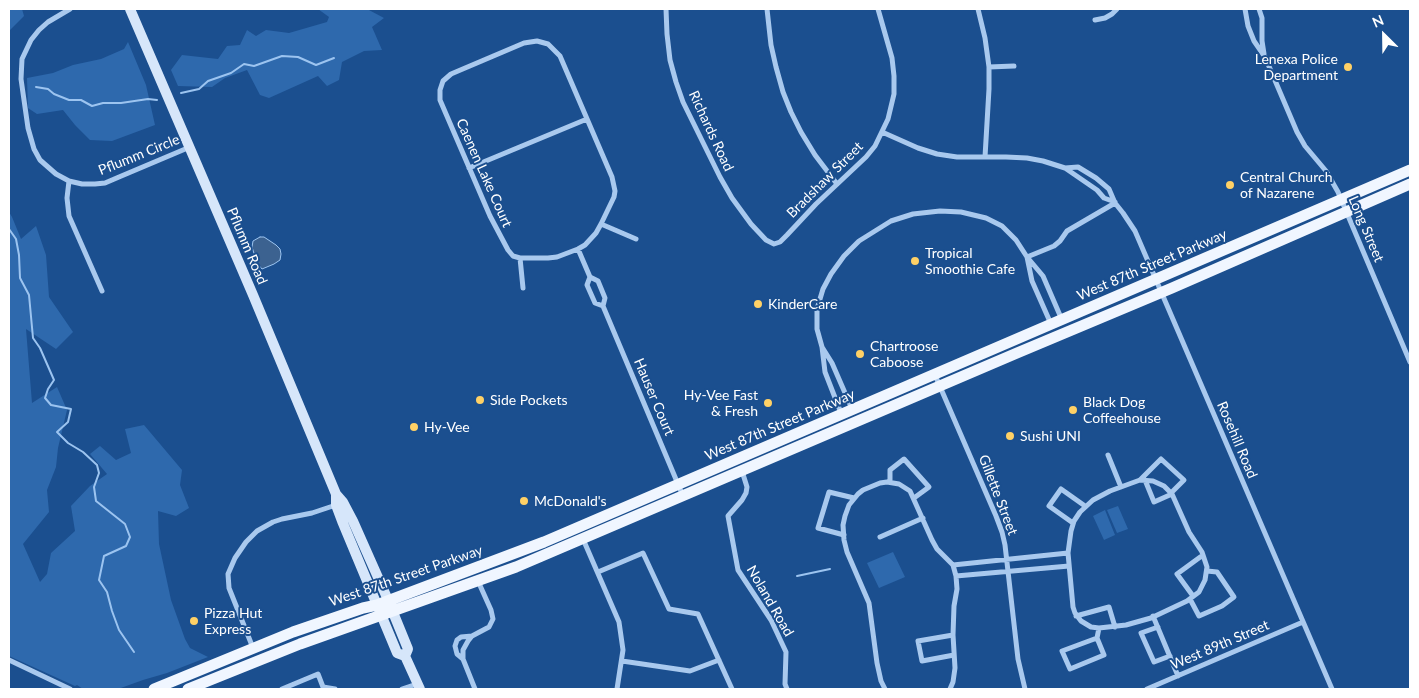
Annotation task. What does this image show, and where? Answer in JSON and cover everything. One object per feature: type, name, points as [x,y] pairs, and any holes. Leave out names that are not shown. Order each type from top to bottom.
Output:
[{"type":"main road","name":"Pflumm Road","points":[[130,9],[190,147],[338,501]]},
{"type":"main road","name":"West 87th Street Parkway","points":[[188,689],[379,610],[516,567],[584,539],[788,451],[938,381],[1051,324],[1410,170]]},
{"type":"main road","name":"West 87th Street Parkway","points":[[391,606],[852,410],[1017,353],[1410,184]]},
{"type":"main road","points":[[1017,353],[1028,343],[1050,333],[1062,320]]},
{"type":"main road","points":[[788,451],[791,444],[842,422],[852,410]]},
{"type":"main road","points":[[338,501],[353,520],[391,606],[408,649],[405,656]]},
{"type":"main road","points":[[338,501],[397,652],[405,656],[419,687]]},
{"type":"main road","name":"West 87th Street Parkway","points":[[154,689],[320,622],[379,610]]},
{"type":"main road","points":[[188,689],[193,682],[246,659],[250,655],[252,648]]},
{"type":"street","name":"Pflumm Circle","points":[[70,9],[48,22],[39,30],[31,40],[22,59],[21,80],[28,128],[34,149],[40,160],[56,174],[69,181],[88,184],[105,183],[190,147]]},
{"type":"street","name":"Richards Road","points":[[666,9],[666,34],[670,60],[683,102],[732,198],[761,235],[774,244]]},
{"type":"street","points":[[767,9],[771,45],[783,92],[801,132],[815,155],[837,184]]},
{"type":"street","name":"Bradshaw Street","points":[[774,244],[780,242],[866,157],[875,146],[882,132],[891,110],[894,94],[894,76],[892,58],[878,9]]},
{"type":"street","points":[[978,9],[989,67],[984,158]]},
{"type":"street","points":[[1096,20],[1105,18],[1117,9]]},
{"type":"street","name":"Long Street","points":[[1245,9],[1248,26],[1254,41],[1265,57],[1297,132],[1305,146],[1326,171],[1341,200],[1410,362]]},
{"type":"street","name":"Long Street","points":[[1259,9],[1262,18],[1262,41],[1265,57]]},
{"type":"street","name":"Caenen Lake Court","points":[[520,258],[514,256],[508,250],[469,168],[440,100],[440,90],[443,81],[450,74],[524,43],[537,41],[548,44],[560,56],[587,119]]},
{"type":"street","points":[[989,67],[1014,66]]},
{"type":"street","points":[[469,168],[587,119],[612,177],[615,191],[614,197],[601,224],[590,239],[578,249],[557,257],[520,258],[523,288]]},
{"type":"street","name":"Rosehill Road","points":[[882,132],[937,154],[957,157],[1027,158],[1043,161],[1065,168],[1104,198],[1115,202]]},
{"type":"street","name":"Rosehill Road","points":[[1065,168],[1078,167],[1109,189],[1115,202],[1135,232],[1332,689]]},
{"type":"street","points":[[69,181],[67,198],[69,216],[102,290]]},
{"type":"street","points":[[1027,257],[1054,246],[1067,231],[1115,202]]},
{"type":"street","points":[[841,415],[825,372],[822,347],[817,329],[817,309],[831,274],[844,256],[859,241],[891,222],[913,214],[940,211],[961,212],[986,218],[1002,226],[1016,240],[1043,276],[1062,320]]},
{"type":"street","points":[[601,224],[636,239]]},
{"type":"street","name":"Hauser Court","points":[[578,249],[590,277],[598,281],[605,298],[603,306],[683,496]]},
{"type":"street","points":[[1027,257],[1032,281],[1051,324]]},
{"type":"street","name":"Hauser Court","points":[[590,277],[587,285],[595,303],[603,306]]},
{"type":"street","points":[[822,347],[832,363],[852,410]]},
{"type":"street","name":"Gillette Street","points":[[938,381],[1004,539],[1018,660],[1025,689]]},
{"type":"street","points":[[1108,456],[1121,487]]},
{"type":"street","points":[[890,482],[890,470],[904,459],[929,487],[914,498]]},
{"type":"street","points":[[1161,459],[1184,480],[1171,494],[1154,502],[1142,480],[1161,459]]},
{"type":"street","name":"Noland Road","points":[[742,471],[747,488],[746,493],[728,516],[738,570],[771,620],[786,652],[785,684],[787,689]]},
{"type":"street","points":[[1142,480],[1153,481],[1159,483],[1171,494],[1189,532],[1203,555],[1207,571],[1199,592],[1191,598],[1153,616],[1126,625],[1098,628],[1085,625],[1076,616],[1072,607],[1068,553],[1069,541],[1074,523],[1085,506],[1100,496],[1121,487],[1142,480]]},
{"type":"street","points":[[885,689],[877,663],[869,603],[847,552],[843,525],[845,516],[854,498],[863,490],[880,483],[890,482],[899,484],[910,491],[937,549],[952,565],[956,576],[957,589],[954,606],[953,635],[954,674],[950,689]]},
{"type":"street","points":[[1074,523],[1049,506],[1061,489],[1085,506]]},
{"type":"street","points":[[844,535],[818,528],[829,492],[854,498]]},
{"type":"street","points":[[252,648],[229,588],[228,574],[235,558],[246,542],[258,531],[273,522],[312,513],[338,501]]},
{"type":"street","points":[[880,537],[923,518]]},
{"type":"street","points":[[584,539],[619,622],[623,650],[617,689]]},
{"type":"street","points":[[598,572],[643,553],[669,610],[698,614],[732,689]]},
{"type":"street","points":[[952,565],[1068,553]]},
{"type":"street","points":[[1203,555],[1177,574],[1199,616],[1222,606],[1234,597],[1217,572],[1207,571]]},
{"type":"street","points":[[956,576],[1069,566]]},
{"type":"street","points":[[463,659],[457,654],[455,646],[457,640],[461,637],[472,636],[489,627],[493,620],[491,610],[478,580]]},
{"type":"street","points":[[1076,616],[1109,607],[1115,627]]},
{"type":"street","points":[[1153,616],[1178,676]]},
{"type":"street","name":"West 89th Street","points":[[1147,689],[1303,622]]},
{"type":"street","points":[[1158,627],[1141,633],[1154,662],[1170,656]]},
{"type":"street","points":[[1097,638],[1062,651],[1070,669],[1104,655],[1097,638],[1098,628]]},
{"type":"street","points":[[953,635],[918,641],[922,661],[954,655]]},
{"type":"street","points":[[472,636],[463,650],[463,659],[475,689]]},
{"type":"street","points":[[9,660],[70,689]]},
{"type":"street","points":[[622,661],[690,671],[719,660]]},
{"type":"street","points":[[282,689],[318,674],[323,687],[335,689]]},
{"type":"street","points":[[402,689],[419,687]]},
{"type":"shaded area","points":[[9,9],[22,9],[24,16],[10,30],[9,39]]},
{"type":"shaded area","points":[[318,9],[367,9],[384,18],[372,27],[382,50],[364,51],[342,62],[339,80],[327,86],[318,76],[269,98],[260,95],[247,70],[225,78],[212,87],[178,86],[171,70],[182,55],[218,59],[227,46],[240,45],[247,30],[256,36],[266,30],[289,33],[327,22],[329,17]]},
{"type":"shaded area","points":[[128,42],[146,85],[155,125],[112,141],[90,140],[63,110],[37,114],[28,108],[27,78],[53,73],[73,65],[101,59],[124,49]]},
{"type":"shaded area","points":[[9,212],[21,239],[36,226],[46,255],[49,297],[73,332],[56,349],[26,329],[32,403],[57,387],[67,410],[58,448],[56,467],[47,490],[49,512],[23,544],[40,582],[47,574],[51,553],[75,531],[71,506],[90,486],[107,474],[90,454],[100,446],[116,460],[131,453],[125,429],[144,425],[182,470],[180,485],[189,508],[176,516],[158,511],[159,544],[171,600],[185,639],[190,648],[208,657],[118,689],[83,689],[9,656]]},
{"type":"shaded area","points":[[264,237],[276,245],[280,249],[281,254],[280,260],[262,269],[257,263],[252,247],[253,241]]},
{"type":"shaded area","points":[[1118,506],[1128,529],[1117,533],[1107,510]]},
{"type":"shaded area","points":[[1105,510],[1115,535],[1104,540],[1093,516]]},
{"type":"shaded area","points":[[893,552],[905,577],[879,588],[867,563]]},
{"type":"waterway","points":[[181,93],[199,89],[208,81],[231,73],[244,64],[254,66],[282,56],[298,57],[316,65],[334,58]]},
{"type":"waterway","points":[[36,87],[48,89],[54,94],[69,100],[81,100],[92,106],[103,103],[157,100]]},
{"type":"waterway","points":[[9,229],[16,239],[20,278],[29,295],[33,338],[40,348],[54,380],[45,398],[51,405],[71,409],[68,422],[57,432],[97,465],[99,473],[94,487],[96,501],[125,524],[130,537],[126,546],[104,556],[99,580],[107,592],[119,630],[134,652]]},
{"type":"waterway","points":[[797,576],[830,569]]},
{"type":"place","name":"Lenexa Police Department","points":[[1348,67]]},
{"type":"place","name":"Central Church of Nazarene","points":[[1230,185]]},
{"type":"place","name":"Tropical Smoothie Cafe","points":[[915,261]]},
{"type":"place","name":"KinderCare","points":[[758,304]]},
{"type":"place","name":"Chartroose Caboose","points":[[860,354]]},
{"type":"place","name":"Side Pockets","points":[[480,400]]},
{"type":"place","name":"Hy-Vee Fast & Fresh","points":[[768,403]]},
{"type":"place","name":"Black Dog Coffeehouse","points":[[1073,410]]},
{"type":"place","name":"Hy-Vee","points":[[414,427]]},
{"type":"place","name":"Sushi UNI","points":[[1010,436]]},
{"type":"place","name":"McDonald's","points":[[524,501]]},
{"type":"place","name":"Pizza Hut Express","points":[[194,621]]}]
